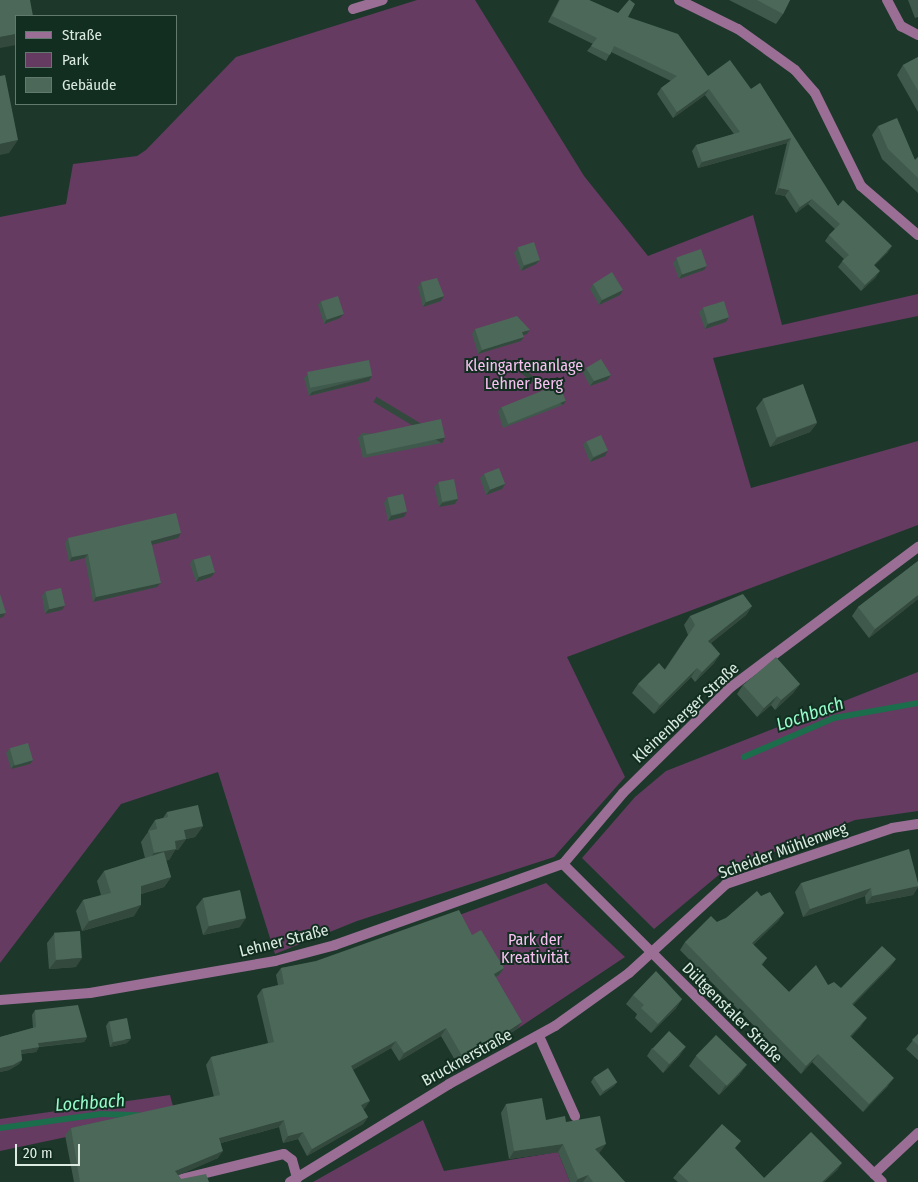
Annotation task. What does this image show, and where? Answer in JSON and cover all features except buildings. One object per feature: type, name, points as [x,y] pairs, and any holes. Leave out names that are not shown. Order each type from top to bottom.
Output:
[{"type":"street","points":[[352,9],[383,0]]},
{"type":"street","points":[[679,0],[738,29],[795,70],[815,93],[861,186],[918,235]]},
{"type":"street","points":[[887,0],[902,26],[918,35]]},
{"type":"street","name":"Kleinenberger Straße","points":[[563,864],[623,793],[731,687],[918,547]]},
{"type":"street","name":"Scheider Mühlenweg","points":[[652,954],[726,884],[892,828],[918,824]]},
{"type":"street","name":"Dültgenstaler Straße","points":[[563,864],[882,1182]]},
{"type":"street","name":"Lehner Straße","points":[[0,1000],[90,993],[275,961],[335,944],[563,864]]},
{"type":"street","name":"Brucknerstraße","points":[[294,1180],[449,1084],[539,1036],[652,954]]},
{"type":"street","points":[[539,1036],[575,1116]]},
{"type":"street","points":[[874,1174],[918,1133]]},
{"type":"street","points":[[178,1180],[284,1154],[292,1160],[294,1180]]},
{"type":"green space","name":"Kleingartenanlage Lehner Berg","points":[[417,0],[475,0],[584,176],[648,256],[753,215],[782,325],[918,294],[918,316],[713,358],[751,488],[918,441],[918,525],[567,657],[625,777],[554,857],[357,921],[275,954],[218,772],[121,804],[0,963],[0,217],[66,204],[73,164],[137,156],[146,150],[236,57]]},
{"type":"green space","points":[[918,672],[918,811],[855,820],[721,873],[654,929],[582,858],[635,797],[666,771]]},
{"type":"green space","name":"Park der Kreativität","points":[[546,883],[625,957],[517,1029],[454,917]]},
{"type":"green space","points":[[170,1095],[175,1114],[0,1151],[0,1119]]},
{"type":"green space","points":[[423,1120],[444,1171],[558,1152],[570,1182],[313,1182]]},
{"type":"waterway","name":"Lochbach","points":[[744,757],[834,718],[918,703]]},
{"type":"waterway","name":"Lochbach","points":[[0,1128],[101,1114],[138,1115]]}]
